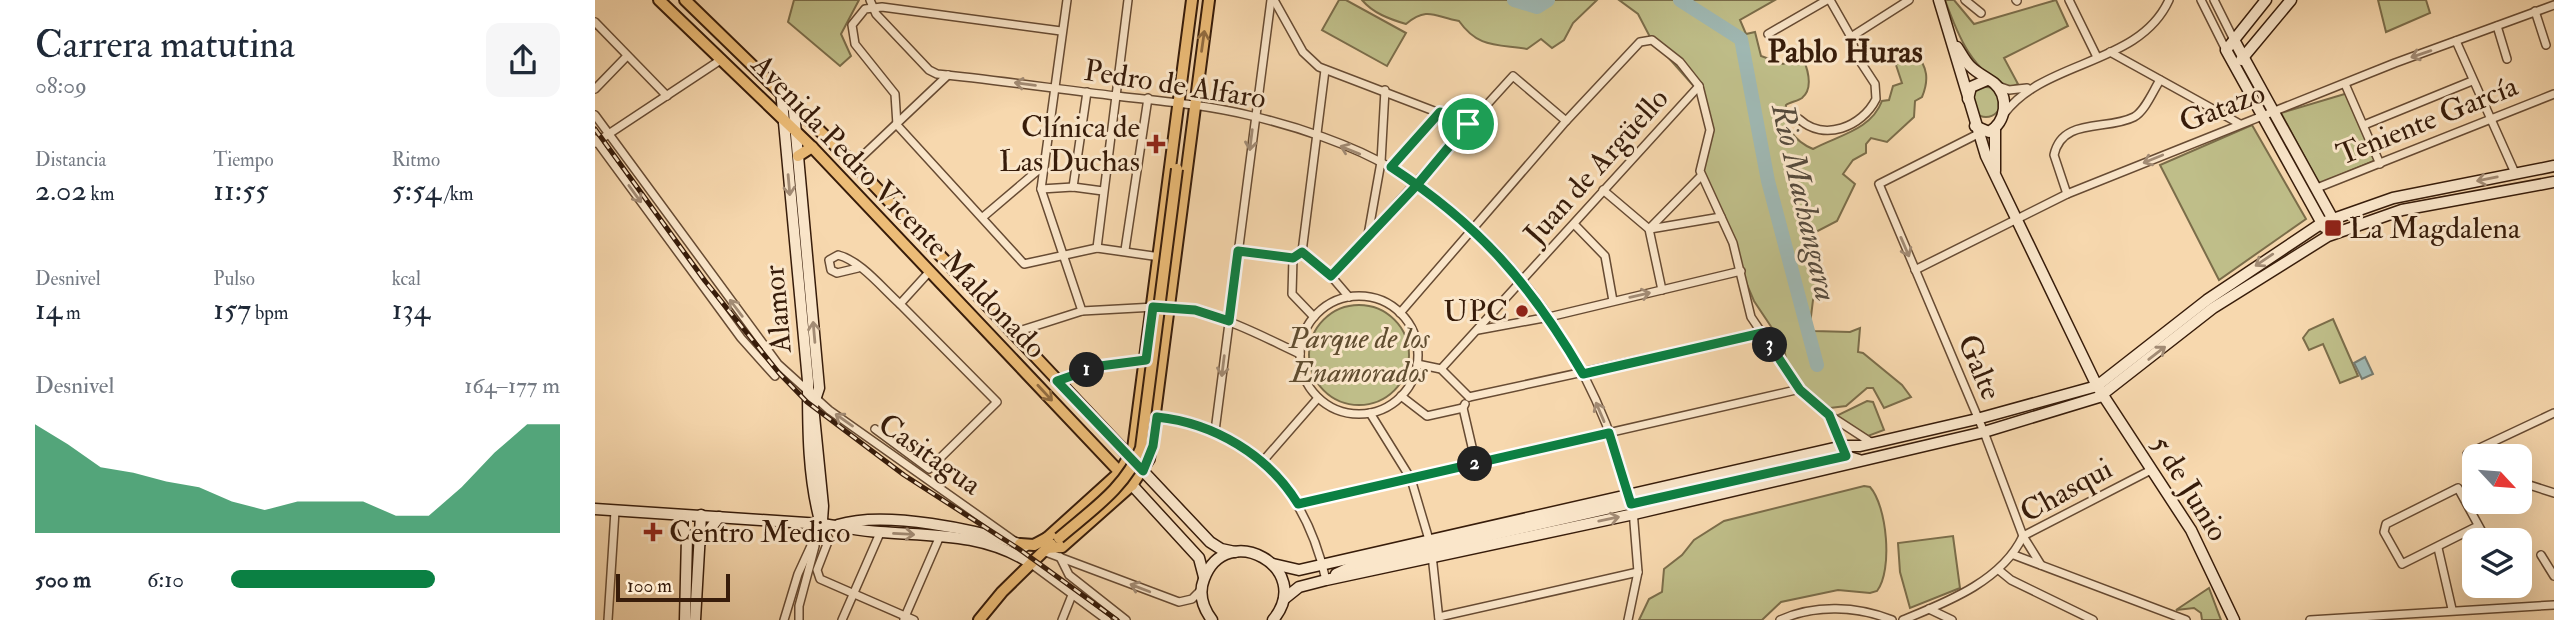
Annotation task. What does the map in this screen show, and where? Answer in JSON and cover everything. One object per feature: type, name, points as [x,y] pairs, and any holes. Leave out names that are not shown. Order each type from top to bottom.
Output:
[{"type":"main road","name":"Avenida Pedro Vicente Maldonado","points":[[659,0],[783,117],[930,271],[1196,555],[1205,577]]},
{"type":"main road","name":"Avenida Pedro Vicente Maldonado","points":[[685,0],[793,101],[1210,542],[1216,547],[1236,552],[1256,553],[1273,564],[1293,570],[1323,564]]},
{"type":"main road","points":[[979,620],[1045,546],[1120,472],[1129,458],[1135,440],[1192,0]]},
{"type":"main road","points":[[837,525],[854,520],[944,526],[976,530],[1020,544],[1062,547],[1132,485],[1143,471],[1153,446],[1191,120],[1209,0]]},
{"type":"main road","points":[[1938,0],[1976,130],[1989,132],[2004,114],[2000,92],[1969,65],[1951,38]]},
{"type":"main road","points":[[2266,0],[2226,50],[2328,236]]},
{"type":"main road","points":[[2236,66],[2291,0]]},
{"type":"main road","points":[[2234,40],[2340,232]]},
{"type":"main road","points":[[1968,99],[1971,87],[1991,82]]},
{"type":"main road","name":"Alamor","points":[[781,90],[823,506],[821,524]]},
{"type":"main road","name":"Alamor","points":[[793,101],[819,388],[812,396]]},
{"type":"main road","points":[[1177,168],[1191,120]]},
{"type":"main road","points":[[1045,546],[1059,538],[1117,488],[1131,471],[1141,448],[1177,168],[1177,121]]},
{"type":"main road","points":[[1995,128],[1995,172]]},
{"type":"main road","name":"5 de Junio","points":[[1976,130],[2100,391],[2191,530],[2234,620]]},
{"type":"main road","points":[[798,156],[812,147]]},
{"type":"main road","points":[[1326,580],[1351,567],[1631,504],[1871,443],[2100,391],[2207,300],[2322,223],[2393,198],[2554,166]]},
{"type":"main road","points":[[1631,504],[1863,461],[1984,432],[2100,391],[2213,308],[2328,236],[2402,210],[2554,182]]},
{"type":"main road","points":[[2366,207],[2373,221]]},
{"type":"main road","points":[[1844,451],[1863,461]]},
{"type":"main road","points":[[595,509],[837,525],[880,533],[940,536],[999,547],[1030,563]]},
{"type":"main road","points":[[678,514],[687,537],[685,620]]},
{"type":"main road","points":[[695,620],[701,516]]},
{"type":"main road","points":[[699,545],[719,517]]},
{"type":"main road","points":[[1323,564],[1431,548]]},
{"type":"main road","points":[[1284,599],[1299,587],[1431,548]]},
{"type":"main road","points":[[1212,620],[1203,605],[1201,590],[1205,577],[1220,558],[1236,552]]},
{"type":"main road","points":[[1273,564],[1283,581],[1284,599],[1277,618]]},
{"type":"main road","points":[[1323,564],[1351,567]]},
{"type":"street","points":[[1067,0],[1041,189],[1082,311]]},
{"type":"street","points":[[1097,248],[1128,0]]},
{"type":"street","points":[[1273,0],[1307,57],[1325,70],[1385,90],[1468,124]]},
{"type":"street","points":[[1215,431],[1254,116],[1273,0]]},
{"type":"street","points":[[1768,34],[1828,0],[1851,37],[1856,55],[1878,90],[1874,103],[1859,117],[1834,131],[1821,132],[1808,127],[1800,119]]},
{"type":"street","points":[[1851,37],[1909,0]]},
{"type":"street","points":[[1965,0],[1981,13]]},
{"type":"street","points":[[2069,0],[2097,58]]},
{"type":"street","points":[[1991,82],[2009,90],[2031,88],[2097,58],[2145,31],[2169,0]]},
{"type":"street","points":[[2201,0],[2226,50]]},
{"type":"street","points":[[2214,0],[2234,40]]},
{"type":"street","points":[[871,3],[1061,31]]},
{"type":"street","points":[[871,3],[929,70],[949,75]]},
{"type":"street","points":[[871,3],[852,24],[852,34],[855,44],[895,94],[897,125],[1024,264],[1097,248],[1160,257]]},
{"type":"street","name":"Gatazo","points":[[1915,270],[2067,194],[2240,124],[2554,5]]},
{"type":"street","points":[[2535,11],[2546,45]]},
{"type":"street","points":[[595,22],[667,96]]},
{"type":"street","points":[[2497,26],[2507,59]]},
{"type":"street","points":[[1400,313],[1566,121],[1640,43],[1649,40],[1680,62],[1699,86],[1710,130],[1701,176],[1649,229]]},
{"type":"street","points":[[2456,41],[2515,173]]},
{"type":"street","points":[[2110,52],[2240,124]]},
{"type":"street","points":[[595,89],[627,56]]},
{"type":"street","points":[[722,59],[596,141],[741,338],[775,376]]},
{"type":"street","points":[[1238,251],[1293,258],[1302,252],[1325,70]]},
{"type":"street","points":[[854,164],[949,75]]},
{"type":"street","name":"Pedro de Alfaro","points":[[949,75],[1194,104],[1254,116],[1315,136],[1391,167],[1473,229],[1522,280],[1549,317],[1583,374],[1609,433],[1631,504],[1638,572],[1628,620]]},
{"type":"street","points":[[1331,276],[1417,185],[1513,76],[1566,121]]},
{"type":"street","points":[[2067,194],[2055,155],[2062,136],[2070,131],[2109,125],[2137,115],[2160,80]]},
{"type":"street","points":[[2364,125],[2472,81]]},
{"type":"street","points":[[2345,84],[2380,164]]},
{"type":"street","name":"Juan de Argüello","points":[[1441,369],[1699,86]]},
{"type":"street","points":[[2004,114],[2031,88]]},
{"type":"street","points":[[1368,236],[1381,162],[1385,90]]},
{"type":"street","points":[[1073,187],[1087,92]]},
{"type":"street","name":"Teniente García","points":[[2317,188],[2554,94]]},
{"type":"street","points":[[1125,250],[1148,98]]},
{"type":"street","points":[[1391,167],[1440,112]]},
{"type":"street","name":"Casitagua","points":[[595,115],[778,364],[812,396],[1020,544]]},
{"type":"street","name":"Galte","points":[[1976,130],[1879,184],[1984,432],[2023,536],[2041,565]]},
{"type":"street","points":[[983,217],[1043,166]]},
{"type":"street","points":[[1701,176],[1721,217],[1741,271],[1751,317],[1800,390],[1829,415],[1871,443]]},
{"type":"street","points":[[1041,189],[1073,187],[1103,191]]},
{"type":"street","points":[[1603,190],[1649,229],[1662,290]]},
{"type":"street","points":[[1649,229],[1721,217]]},
{"type":"street","points":[[1574,224],[1605,256],[1613,301]]},
{"type":"street","points":[[1302,252],[1331,276],[1349,297]]},
{"type":"street","points":[[1293,258],[1293,298],[1314,317]]},
{"type":"street","points":[[858,268],[900,304],[997,402],[929,469],[875,429]]},
{"type":"street","points":[[900,304],[930,271]]},
{"type":"street","points":[[1478,330],[1549,317],[1741,271]]},
{"type":"street","points":[[1349,297],[1377,299],[1400,313],[1411,328],[1417,345],[1417,364],[1411,381],[1401,396],[1387,407],[1370,413],[1351,414],[1333,408],[1318,398],[1305,378],[1300,354],[1304,334],[1314,317],[1330,303],[1349,297]]},
{"type":"street","points":[[1012,333],[1082,311],[1169,307],[1195,310],[1229,321],[1300,354]]},
{"type":"street","points":[[1476,464],[1463,408],[1469,397],[1762,333]]},
{"type":"street","points":[[1057,381],[1100,366],[1146,360]]},
{"type":"street","points":[[1417,364],[1441,369],[1469,397]]},
{"type":"street","points":[[1298,504],[1800,390]]},
{"type":"street","points":[[1401,396],[1427,416],[1463,408]]},
{"type":"street","points":[[1263,461],[1318,398]]},
{"type":"street","points":[[1370,413],[1411,479],[1431,548],[1439,618],[1638,572]]},
{"type":"street","points":[[2488,444],[2554,413]]},
{"type":"street","points":[[1829,415],[1844,451]]},
{"type":"street","points":[[1157,417],[1181,420],[1215,431],[1263,461],[1298,504],[1314,533],[1326,580]]},
{"type":"street","name":"Chasqui","points":[[1903,620],[2000,571],[2014,555],[2023,536],[2151,470]]},
{"type":"street","points":[[2532,486],[2554,493]]},
{"type":"street","points":[[2458,488],[2478,526],[2402,564],[2384,528],[2458,488]]},
{"type":"street","points":[[608,620],[615,511]]},
{"type":"street","points":[[784,620],[798,574],[821,524]]},
{"type":"street","points":[[799,620],[799,606],[821,524]]},
{"type":"street","name":"Alamor","points":[[821,524],[829,539],[817,575],[854,593]]},
{"type":"street","points":[[842,620],[880,533]]},
{"type":"street","points":[[904,618],[940,536]]},
{"type":"street","points":[[1045,546],[1059,557],[1179,603],[1192,599],[1201,590]]},
{"type":"street","points":[[2438,548],[2452,609]]},
{"type":"street","points":[[2014,555],[2186,620]]},
{"type":"street","points":[[2541,555],[2554,576]]},
{"type":"street","points":[[1059,557],[1069,575],[1126,620]]},
{"type":"street","points":[[1030,563],[1107,620]]},
{"type":"street","points":[[2000,571],[2011,580],[2093,620]]},
{"type":"street","points":[[854,593],[904,618],[914,620]]},
{"type":"street","points":[[1062,620],[1072,595]]},
{"type":"street","points":[[2310,620],[2452,609],[2554,605]]},
{"type":"street","points":[[1780,620],[1796,612],[1823,608],[1877,614],[1892,620]]},
{"type":"street","points":[[1929,609],[1952,620]]},
{"type":"green space","points":[[794,0],[859,0],[841,34],[851,56],[840,66],[788,22]]},
{"type":"green space","points":[[1339,0],[1346,0],[1406,33],[1387,66],[1322,30]]},
{"type":"green space","points":[[1362,0],[1597,0],[1573,23],[1564,40],[1552,48],[1541,39],[1527,49],[1489,43],[1473,36],[1459,21],[1432,14],[1420,15],[1406,24],[1371,9]]},
{"type":"green space","points":[[1619,0],[1775,0],[1740,20],[1746,34],[1755,32],[1761,56],[1783,64],[1803,58],[1808,73],[1808,89],[1802,98],[1786,105],[1786,120],[1795,137],[1813,149],[1853,131],[1870,119],[1882,101],[1889,100],[1893,86],[1902,83],[1896,65],[1905,53],[1915,53],[1919,58],[1925,69],[1926,85],[1922,97],[1915,101],[1914,117],[1887,142],[1871,138],[1866,144],[1866,153],[1853,160],[1843,174],[1855,184],[1837,221],[1806,237],[1822,280],[1813,300],[1810,325],[1814,331],[1850,332],[1860,328],[1858,352],[1863,353],[1902,385],[1911,397],[1884,408],[1873,388],[1867,388],[1846,406],[1830,408],[1804,389],[1794,376],[1786,360],[1784,346],[1754,301],[1702,180],[1710,127],[1699,92],[1650,37],[1638,14]]},
{"type":"green space","points":[[1945,0],[1954,0],[1974,24],[2056,0],[2068,26],[2004,58],[2018,84],[2010,88],[1986,73],[1976,63],[1955,27]]},
{"type":"green space","points":[[2378,0],[2426,0],[2430,13],[2386,32]]},
{"type":"green space","points":[[1986,87],[1997,91],[2001,102],[1997,113],[1986,117],[1975,113],[1971,102],[1975,91]]},
{"type":"green space","points":[[2348,93],[2376,160],[2319,184],[2281,113]]},
{"type":"green space","points":[[2252,125],[2306,219],[2219,280],[2160,165]]},
{"type":"green space","name":"Parque de los Enamorados","points":[[1359,305],[1387,313],[1401,327],[1409,355],[1401,383],[1387,397],[1359,405],[1331,397],[1317,383],[1309,355],[1317,327],[1331,313]]},
{"type":"green space","points":[[2333,319],[2358,376],[2340,383],[2323,344],[2309,350],[2303,338],[2309,330]]},
{"type":"green space","points":[[1867,401],[1873,402],[1884,430],[1868,436],[1836,416]]},
{"type":"green space","points":[[1864,486],[1870,487],[1876,496],[1886,538],[1885,569],[1877,591],[1870,593],[1838,590],[1781,602],[1762,620],[1639,620],[1649,599],[1662,592],[1664,569],[1682,555],[1694,540],[1724,521]]},
{"type":"green space","points":[[1953,536],[1960,588],[1910,608],[1900,572],[1898,543]]},
{"type":"green space","points":[[2209,588],[2221,620],[2202,620],[2201,613],[2194,608],[2176,610]]},
{"type":"water","points":[[2365,357],[2373,374],[2362,379],[2354,363]]},
{"type":"waterway","name":"Rio Machangara","points":[[1514,0],[1537,7],[1548,0]]},
{"type":"waterway","name":"Rio Machangara","points":[[1680,0],[1741,39],[1768,181],[1817,365]]},
{"type":"railway","points":[[595,129],[705,281],[779,373],[807,402],[904,475],[1019,549],[1117,620]]},
{"type":"place","name":"Clínica de Las Duchas","points":[[1156,144]]},
{"type":"place","name":"La Magdalena","points":[[2333,228]]},
{"type":"place","name":"UPC","points":[[1522,311]]},
{"type":"place","name":"Centro Medico","points":[[653,532]]},
{"type":"district","name":"Pablo Huras","points":[[1845,51]]},
{"type":"route","points":[[1468,124],[1417,185],[1331,276],[1302,252],[1293,258],[1238,251],[1229,321],[1195,310],[1153,307],[1146,360],[1100,366],[1057,381],[1099,428],[1143,471],[1153,446],[1157,417],[1181,420],[1215,431],[1263,461],[1298,504],[1609,433],[1631,504],[1846,456],[1829,415],[1800,390],[1762,333],[1583,374],[1549,317],[1522,280],[1473,229],[1417,185],[1391,167],[1440,112],[1468,124]]}]
